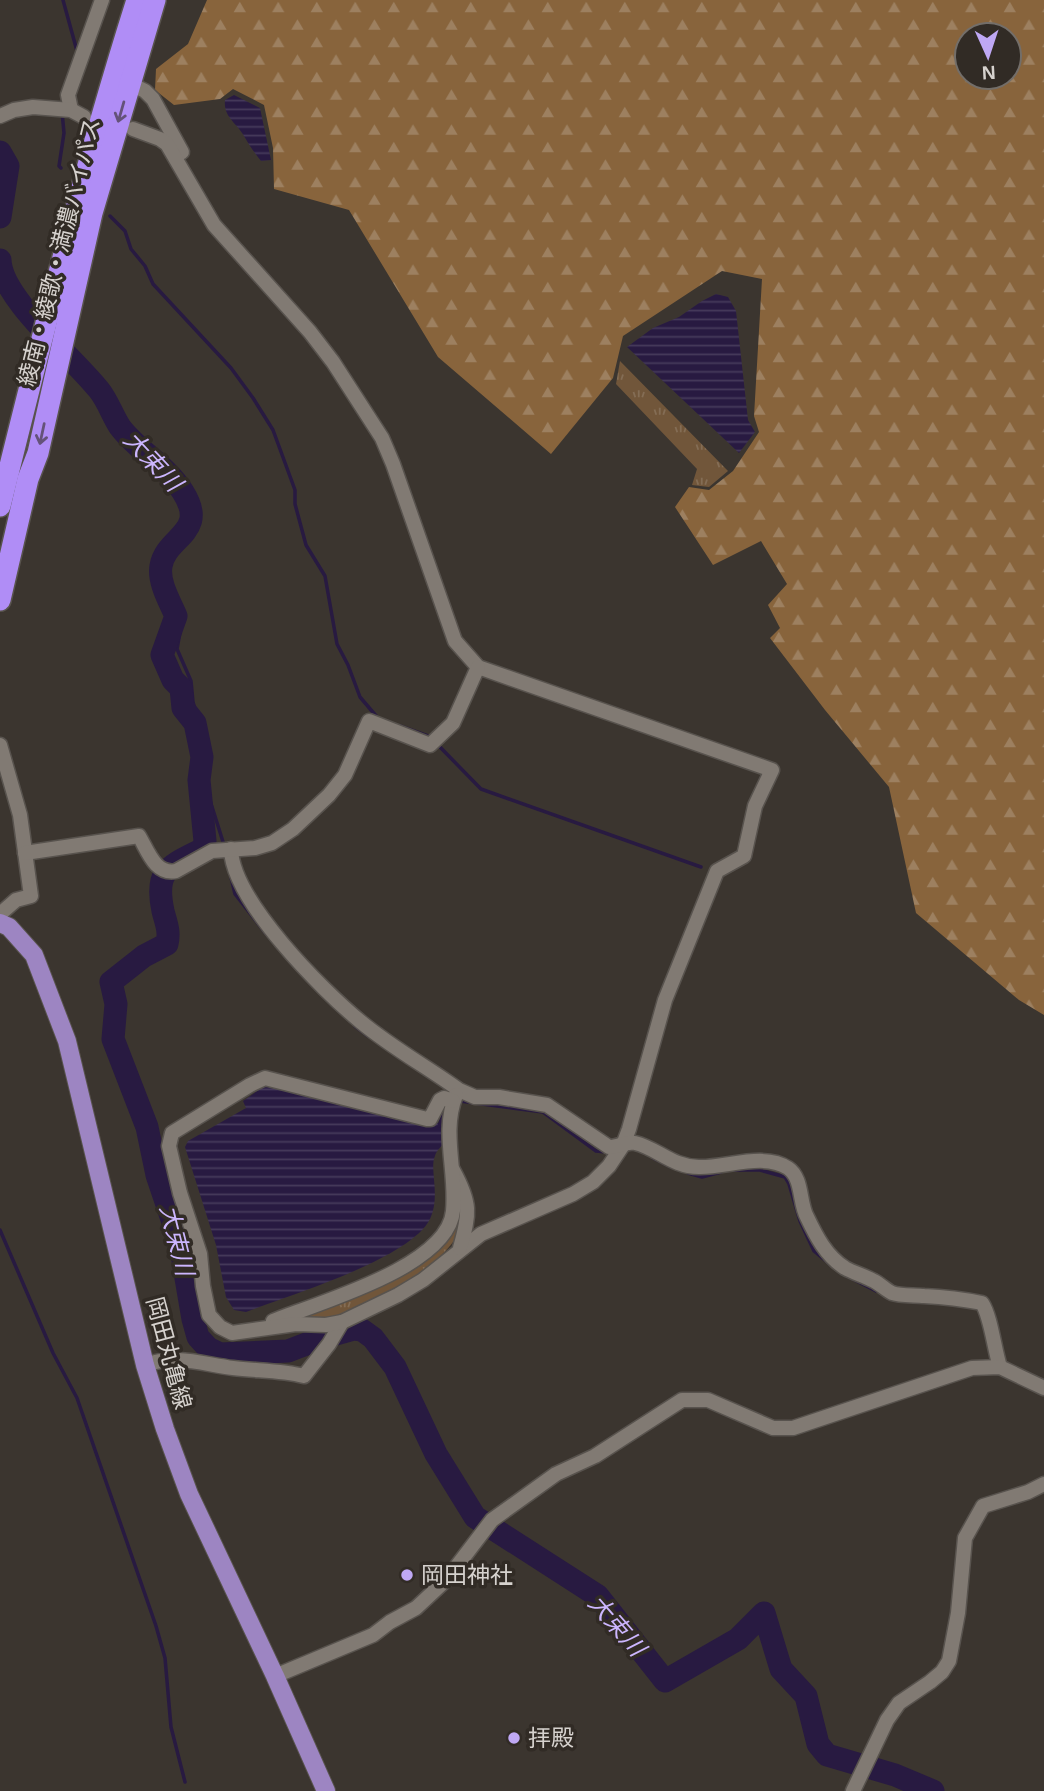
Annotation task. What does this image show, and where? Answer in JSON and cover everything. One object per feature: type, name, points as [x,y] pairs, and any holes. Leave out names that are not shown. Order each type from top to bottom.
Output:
[{"type":"highway","name":"綾南・綾歌・満濃バイパス","points":[[1,592],[28,479],[38,453],[56,367],[58,319],[112,78],[137,0]]},
{"type":"highway","name":"綾南・綾歌・満濃バイパス","points":[[0,506],[38,353],[58,319],[155,0]]},
{"type":"main road","name":"岡田丸亀線","points":[[0,923],[9,927],[34,955],[67,1041],[145,1365],[164,1429],[189,1494],[326,1791]]},
{"type":"street","points":[[0,116],[14,110],[33,107],[70,112],[68,95],[102,0]]},
{"type":"street","points":[[129,83],[145,90],[153,99],[188,164],[183,170]]},
{"type":"street","points":[[133,130],[150,134],[167,144],[214,225],[310,332],[333,362],[382,438],[455,642],[478,667],[772,770],[755,806],[744,856],[717,871],[676,969],[621,1149],[610,1166],[593,1182],[573,1194],[494,1228],[460,1248],[423,1280],[341,1325],[296,1324],[232,1333],[220,1327],[209,1315],[200,1254],[180,1193],[169,1146],[172,1133],[250,1084],[265,1079],[427,1119],[430,1119],[440,1100],[453,1098],[499,1097],[547,1105],[609,1147],[621,1149],[630,1142],[642,1145],[684,1166],[701,1168],[764,1162],[786,1167],[794,1173],[804,1213],[820,1243],[845,1268],[877,1282],[893,1294],[959,1298],[982,1303],[989,1313],[995,1367]]},
{"type":"street","points":[[24,853],[139,836],[165,872],[176,871],[212,851],[255,848],[272,843],[293,829],[329,795],[345,775],[369,721],[430,745],[453,723],[478,667]]},
{"type":"street","points":[[0,745],[20,815],[31,896],[16,900],[0,914]]},
{"type":"street","points":[[227,850],[241,888],[259,915],[294,956],[362,1023],[453,1098]]},
{"type":"street","points":[[267,1327],[269,1323],[397,1271],[429,1249],[440,1237],[453,1213],[449,1119],[453,1098]]},
{"type":"street","points":[[451,1166],[466,1195],[466,1228],[460,1248]]},
{"type":"street","points":[[145,1365],[161,1359],[187,1360],[234,1368],[289,1372],[304,1377],[341,1325]]},
{"type":"street","points":[[275,1676],[373,1635],[416,1608],[447,1579],[489,1524],[556,1474],[595,1456],[682,1400],[708,1400],[773,1428],[793,1428],[972,1368],[995,1367],[1044,1388]]},
{"type":"street","points":[[853,1791],[887,1720],[899,1703],[936,1677],[949,1661],[958,1613],[965,1538],[983,1506],[1044,1484]]},
{"type":"green space","points":[[207,0],[1044,0],[1044,1015],[1019,1000],[916,913],[889,787],[770,638],[780,628],[768,605],[787,584],[761,541],[713,565],[675,507],[689,487],[709,490],[733,471],[759,432],[754,416],[762,279],[722,271],[623,336],[613,378],[551,454],[438,357],[349,210],[274,189],[273,148],[264,105],[233,89],[220,99],[174,105],[155,90],[156,69],[188,44]]},
{"type":"green space","points":[[620,361],[728,471],[709,487],[692,485],[697,469],[616,384]]},
{"type":"green space","points":[[456,1181],[462,1224],[455,1239],[425,1269],[385,1296],[345,1314],[317,1321],[280,1322],[389,1279],[446,1237]]},
{"type":"shaded area","points":[[234,95],[260,108],[271,160],[261,161],[228,115],[225,100]]},
{"type":"shaded area","points":[[716,294],[728,297],[736,311],[748,420],[755,432],[739,453],[627,347],[653,328],[679,317]]},
{"type":"shaded area","points":[[274,1085],[302,1095],[423,1124],[436,1122],[443,1126],[444,1143],[436,1152],[434,1161],[433,1210],[430,1219],[418,1234],[375,1262],[246,1312],[234,1310],[226,1297],[216,1245],[185,1147],[188,1141],[246,1108],[243,1101],[263,1087]]},
{"type":"waterway","points":[[63,0],[77,51]]},
{"type":"waterway","points":[[61,168],[59,166],[64,133],[62,112]]},
{"type":"waterway","name":"大束川","points":[[0,152],[8,166],[0,217]]},
{"type":"waterway","points":[[110,216],[125,231],[131,249],[145,266],[153,284],[231,368],[273,430],[295,490],[295,504],[306,545],[325,576],[337,644],[360,697],[377,717]]},
{"type":"waterway","name":"大束川","points":[[0,260],[12,292],[25,309],[99,390],[120,427],[161,466],[183,492],[190,506],[189,526],[164,556],[161,566],[163,585],[176,616],[162,655],[173,680],[181,688],[183,708],[195,723],[202,757],[199,780],[205,841],[203,849],[173,865],[163,877],[161,897],[168,931],[167,944],[144,956],[111,982],[116,1004],[113,1039],[147,1127],[157,1175],[180,1243],[198,1337],[208,1348],[220,1354],[288,1351],[322,1338],[354,1329],[362,1330],[373,1338],[395,1367],[436,1454],[475,1517],[598,1596],[665,1681],[738,1639],[764,1613],[781,1669],[806,1696],[818,1744],[827,1755],[895,1775],[933,1791]]},
{"type":"waterway","name":"大束川","points":[[173,608],[180,613],[182,622],[177,649],[191,681],[193,702],[208,756],[208,794],[224,845]]},
{"type":"waterway","points":[[400,726],[428,736]]},
{"type":"waterway","points":[[438,745],[481,789],[701,867]]},
{"type":"waterway","points":[[230,873],[235,894],[267,935]]},
{"type":"waterway","points":[[355,1026],[368,1036]]},
{"type":"waterway","points":[[460,1101],[543,1112],[596,1151],[606,1152]]},
{"type":"waterway","points":[[439,1126],[446,1107]]},
{"type":"waterway","points":[[653,1158],[671,1167]]},
{"type":"waterway","points":[[733,1170],[760,1170],[785,1177],[814,1251],[832,1266]]},
{"type":"waterway","points":[[688,1173],[702,1177],[721,1172]]},
{"type":"waterway","points":[[0,1230],[53,1353],[77,1398],[156,1626],[165,1658],[171,1727],[185,1782]]},
{"type":"waterway","points":[[847,1276],[876,1291]]},
{"type":"place","name":"岡田神社","points":[[407,1575]]},
{"type":"place","name":"拝殿","points":[[514,1738]]}]
